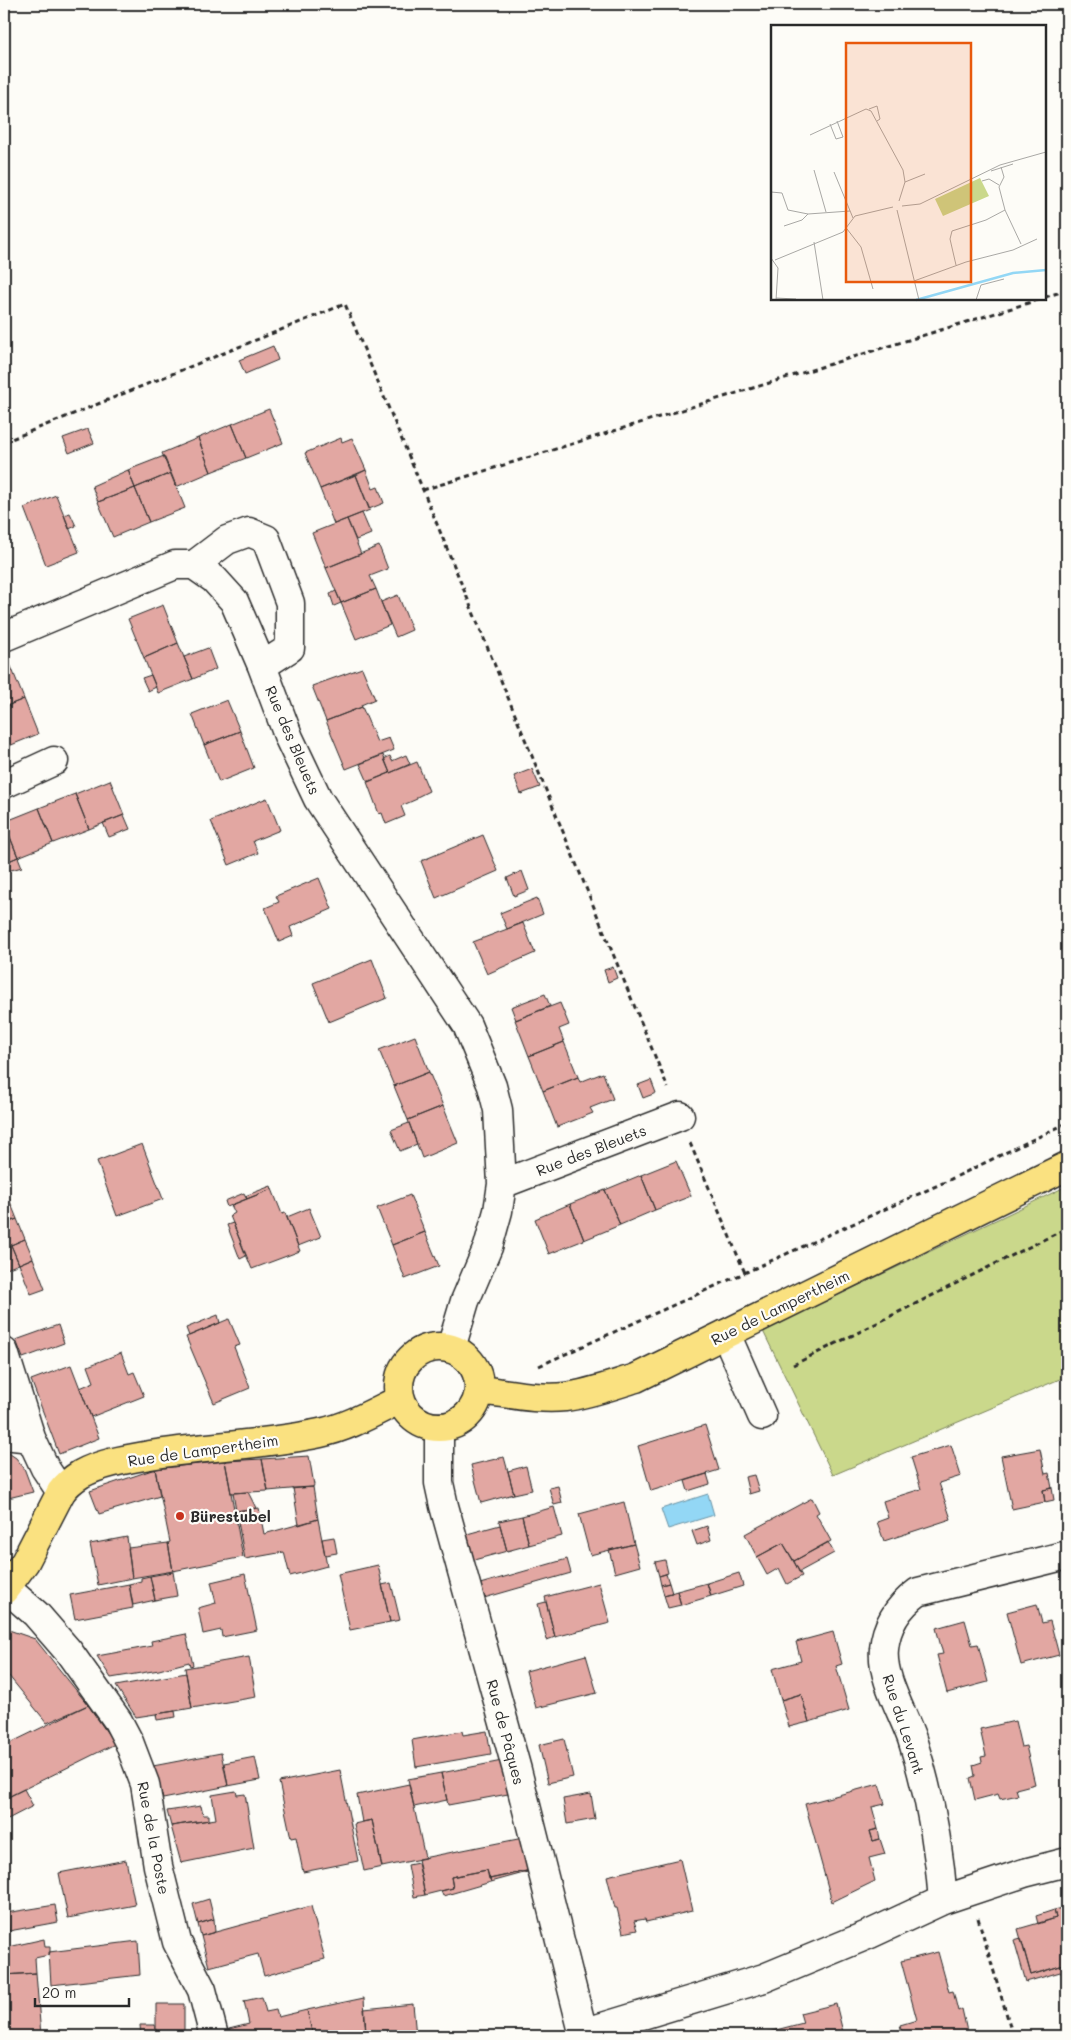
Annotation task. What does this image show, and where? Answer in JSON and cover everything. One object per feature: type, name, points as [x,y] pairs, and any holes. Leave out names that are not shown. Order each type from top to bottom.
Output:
[{"type":"main road","name":"Rue de Lampertheim","points":[[480,1390],[532,1396],[564,1397],[602,1389],[636,1378],[1067,1166]]},
{"type":"main road","points":[[434,1346],[451,1348],[464,1355],[474,1367],[480,1390],[471,1412],[460,1422],[439,1427],[426,1425],[414,1418],[403,1406],[400,1376],[407,1362],[417,1352],[434,1346]]},
{"type":"main road","name":"Rue de Lampertheim","points":[[5,1589],[25,1562],[61,1492],[67,1484],[81,1474],[132,1458],[187,1449],[285,1439],[322,1432],[356,1422],[401,1399]]},
{"type":"street","points":[[4,637],[175,564],[194,565],[227,540],[249,532],[266,539],[290,603],[290,648],[262,666]]},
{"type":"street","name":"Rue des Bleuets","points":[[194,565],[214,579],[234,601],[262,666],[289,738],[318,799],[468,1025],[484,1062],[498,1110],[502,1184],[498,1211],[488,1247],[465,1301],[451,1348]]},
{"type":"street","points":[[4,784],[54,761]]},
{"type":"street","name":"Rue des Bleuets","points":[[502,1184],[680,1116]]},
{"type":"street","points":[[726,1334],[762,1416]]},
{"type":"street","points":[[4,1352],[31,1438],[45,1468],[61,1492]]},
{"type":"street","name":"Rue de Pâques","points":[[439,1427],[439,1483],[444,1506],[517,1770],[584,2035]]},
{"type":"street","points":[[4,1435],[31,1438]]},
{"type":"street","name":"Rue du Levant","points":[[943,1900],[936,1840],[926,1792],[912,1740],[886,1672],[884,1650],[893,1617],[905,1602],[918,1592],[1067,1554]]},
{"type":"street","name":"Rue de la Poste","points":[[5,1589],[36,1614],[69,1652],[118,1721],[129,1742],[144,1784],[158,1866],[177,1942],[202,1990],[214,2036]]},
{"type":"street","points":[[584,2035],[764,1978],[870,1934],[943,1900],[1024,1873],[1067,1862]]},
{"type":"path","points":[[1046,297],[1067,290]]},
{"type":"path","points":[[423,490],[1037,300]]},
{"type":"path","points":[[4,442],[345,304],[745,1273]]},
{"type":"path","points":[[532,1396],[537,1367],[945,1182],[1067,1123]]},
{"type":"path","points":[[793,1365],[1067,1228]]},
{"type":"path","points":[[970,1891],[1013,2036]]},
{"type":"path","points":[[1059,2036],[1067,2034]]},
{"type":"green space","points":[[1067,1186],[1067,1376],[833,1475],[763,1331]]},
{"type":"water","points":[[708,1494],[714,1515],[668,1529],[661,1509]]},
{"type":"building","points":[[273,346],[278,360],[245,374],[239,360]]},
{"type":"building","points":[[269,409],[283,443],[246,458],[232,424]]},
{"type":"building","points":[[232,424],[246,458],[211,472],[198,438]]},
{"type":"building","points":[[88,429],[94,443],[69,453],[63,438]]},
{"type":"building","points":[[198,438],[211,472],[176,487],[162,453]]},
{"type":"building","points":[[341,438],[342,442],[352,438],[366,470],[320,489],[305,453]]},
{"type":"building","points":[[164,456],[171,473],[135,488],[128,470]]},
{"type":"building","points":[[128,470],[135,488],[98,502],[92,486]]},
{"type":"building","points":[[366,470],[373,489],[378,487],[384,503],[369,509],[356,475]]},
{"type":"building","points":[[171,473],[185,508],[149,522],[135,488]]},
{"type":"building","points":[[356,475],[370,510],[334,524],[320,489]]},
{"type":"building","points":[[135,488],[149,522],[113,537],[98,502]]},
{"type":"building","points":[[56,495],[79,552],[46,565],[24,508]]},
{"type":"building","points":[[70,513],[76,526],[69,529],[64,515]]},
{"type":"building","points":[[362,513],[371,534],[356,540],[347,519]]},
{"type":"building","points":[[347,519],[361,554],[326,568],[312,533]]},
{"type":"building","points":[[379,546],[388,569],[370,576],[376,589],[341,603],[326,568]]},
{"type":"building","points":[[376,589],[390,625],[356,639],[341,603]]},
{"type":"building","points":[[336,591],[341,603],[334,606],[330,594]]},
{"type":"building","points":[[398,595],[412,630],[396,637],[381,602]]},
{"type":"building","points":[[163,605],[178,643],[144,658],[128,619]]},
{"type":"building","points":[[178,643],[193,679],[158,693],[144,658]]},
{"type":"building","points":[[208,648],[216,669],[193,679],[184,657]]},
{"type":"building","points":[[10,664],[24,699],[4,707],[4,666]]},
{"type":"building","points":[[362,668],[375,699],[361,705],[362,707],[326,721],[312,686]]},
{"type":"building","points":[[151,675],[156,687],[148,691],[142,678]]},
{"type":"building","points":[[24,699],[38,734],[4,748],[4,707]]},
{"type":"building","points":[[227,700],[240,731],[204,745],[192,714]]},
{"type":"building","points":[[362,707],[377,742],[389,738],[394,750],[346,769],[326,721]]},
{"type":"building","points":[[240,731],[254,768],[219,782],[204,745]]},
{"type":"building","points":[[383,755],[390,773],[368,782],[360,764]]},
{"type":"building","points":[[406,755],[410,764],[390,773],[384,759],[390,756],[392,761]]},
{"type":"building","points":[[417,762],[429,791],[401,806],[405,816],[386,824],[382,813],[379,814],[367,782]]},
{"type":"building","points":[[532,769],[540,787],[521,794],[514,776]]},
{"type":"building","points":[[110,780],[124,815],[89,829],[75,794]]},
{"type":"building","points":[[75,794],[89,829],[53,843],[39,808]]},
{"type":"building","points":[[267,798],[280,830],[253,841],[258,853],[229,865],[211,821]]},
{"type":"building","points":[[39,808],[53,843],[18,857],[4,822]]},
{"type":"building","points":[[124,815],[130,829],[109,837],[103,823]]},
{"type":"building","points":[[4,822],[18,857],[4,863]]},
{"type":"building","points":[[483,835],[498,871],[436,898],[421,861]]},
{"type":"building","points":[[18,857],[22,867],[4,872],[4,863]]},
{"type":"building","points":[[522,871],[529,890],[514,896],[507,878]]},
{"type":"building","points":[[319,878],[332,909],[290,927],[293,936],[279,942],[265,908],[279,902],[276,896]]},
{"type":"building","points":[[537,898],[543,914],[507,929],[500,913]]},
{"type":"building","points":[[523,923],[535,953],[487,974],[473,942]]},
{"type":"building","points":[[372,959],[387,998],[329,1022],[313,983]]},
{"type":"building","points":[[613,967],[617,978],[608,982],[604,970]]},
{"type":"building","points":[[545,994],[550,1006],[516,1020],[511,1007]]},
{"type":"building","points":[[560,1003],[569,1025],[559,1029],[564,1042],[529,1056],[515,1020]]},
{"type":"building","points":[[415,1036],[429,1072],[394,1086],[379,1050]]},
{"type":"building","points":[[564,1042],[578,1077],[543,1091],[529,1056]]},
{"type":"building","points":[[429,1072],[443,1106],[408,1120],[394,1086]]},
{"type":"building","points":[[603,1073],[613,1099],[590,1108],[593,1113],[557,1127],[543,1091],[578,1077],[580,1082]]},
{"type":"building","points":[[651,1080],[656,1093],[643,1098],[638,1085]]},
{"type":"building","points":[[443,1106],[458,1143],[422,1158],[408,1120]]},
{"type":"building","points":[[409,1123],[417,1144],[400,1151],[391,1130]]},
{"type":"building","points":[[142,1144],[163,1199],[117,1216],[97,1161]]},
{"type":"building","points":[[676,1161],[691,1196],[655,1210],[641,1175]]},
{"type":"building","points":[[641,1175],[655,1210],[620,1225],[605,1190]]},
{"type":"building","points":[[271,1186],[272,1189],[247,1199],[245,1196]]},
{"type":"building","points":[[272,1189],[282,1214],[285,1213],[300,1251],[252,1269],[230,1216],[235,1213],[231,1205]]},
{"type":"building","points":[[605,1190],[620,1225],[584,1240],[570,1204]]},
{"type":"building","points":[[244,1193],[247,1199],[227,1207],[225,1201]]},
{"type":"building","points":[[410,1195],[425,1232],[392,1245],[377,1208]]},
{"type":"building","points":[[9,1199],[17,1219],[4,1224],[4,1201]]},
{"type":"building","points":[[570,1204],[584,1240],[549,1254],[535,1219]]},
{"type":"building","points":[[309,1208],[321,1237],[298,1246],[287,1217]]},
{"type":"building","points":[[17,1219],[25,1239],[11,1245],[19,1264],[4,1270],[4,1224]]},
{"type":"building","points":[[233,1223],[246,1256],[240,1259],[227,1225]]},
{"type":"building","points":[[425,1232],[439,1266],[405,1279],[392,1245]]},
{"type":"building","points":[[25,1239],[33,1258],[19,1264],[11,1245]]},
{"type":"building","points":[[33,1258],[45,1289],[31,1294],[19,1264]]},
{"type":"building","points":[[218,1315],[220,1323],[189,1336],[186,1328]]},
{"type":"building","points":[[229,1319],[240,1345],[234,1347],[250,1388],[214,1403],[186,1337]]},
{"type":"building","points":[[58,1325],[64,1343],[23,1358],[16,1340]]},
{"type":"building","points":[[121,1353],[129,1374],[134,1372],[144,1396],[91,1417],[80,1388],[94,1382],[88,1366]]},
{"type":"building","points":[[71,1365],[99,1438],[59,1454],[31,1380]]},
{"type":"building","points":[[705,1425],[719,1470],[651,1491],[638,1446]]},
{"type":"building","points":[[951,1445],[961,1476],[939,1483],[951,1519],[884,1541],[877,1522],[888,1518],[883,1501],[921,1489],[911,1457]]},
{"type":"building","points":[[1040,1449],[1045,1474],[1049,1473],[1052,1488],[1043,1490],[1045,1502],[1012,1509],[1001,1456]]},
{"type":"building","points":[[4,1450],[16,1458],[24,1468],[33,1492],[4,1499]]},
{"type":"building","points":[[309,1456],[313,1487],[268,1491],[262,1459]]},
{"type":"building","points":[[504,1457],[514,1494],[481,1503],[471,1465]]},
{"type":"building","points":[[262,1459],[268,1491],[231,1493],[225,1461]]},
{"type":"building","points":[[225,1461],[243,1557],[173,1571],[168,1543],[170,1542],[155,1469]]},
{"type":"building","points":[[526,1466],[532,1490],[514,1494],[508,1471]]},
{"type":"building","points":[[155,1469],[160,1496],[99,1514],[90,1491]]},
{"type":"building","points":[[707,1474],[710,1484],[688,1491],[685,1481]]},
{"type":"building","points":[[754,1475],[759,1491],[749,1494],[745,1477]]},
{"type":"building","points":[[558,1486],[562,1503],[554,1505],[549,1488]]},
{"type":"building","points":[[313,1487],[318,1519],[299,1525],[293,1488]]},
{"type":"building","points":[[1052,1488],[1054,1500],[1045,1502],[1043,1490]]},
{"type":"building","points":[[248,1492],[256,1508],[236,1511],[233,1493]]},
{"type":"building","points":[[812,1498],[819,1512],[816,1514],[831,1541],[794,1561],[783,1543],[757,1557],[745,1534]]},
{"type":"building","points":[[624,1502],[634,1544],[590,1555],[579,1514]]},
{"type":"building","points":[[554,1507],[562,1536],[529,1545],[522,1516]]},
{"type":"building","points":[[259,1508],[264,1534],[318,1519],[327,1566],[290,1576],[284,1552],[245,1559],[236,1511]]},
{"type":"building","points":[[522,1516],[529,1545],[507,1551],[499,1521]]},
{"type":"building","points":[[500,1525],[507,1551],[474,1560],[467,1534]]},
{"type":"building","points":[[707,1526],[711,1540],[697,1545],[692,1531]]},
{"type":"building","points":[[127,1537],[132,1578],[98,1585],[90,1544]]},
{"type":"building","points":[[334,1537],[337,1553],[325,1555],[322,1539]]},
{"type":"building","points":[[828,1542],[834,1553],[799,1572],[794,1561]]},
{"type":"building","points":[[168,1543],[173,1571],[132,1578],[128,1548]]},
{"type":"building","points":[[783,1543],[802,1576],[787,1584],[779,1568],[767,1575],[757,1557]]},
{"type":"building","points":[[634,1544],[640,1566],[615,1573],[609,1550]]},
{"type":"building","points":[[567,1559],[571,1573],[484,1598],[480,1584]]},
{"type":"building","points":[[665,1560],[668,1573],[659,1576],[655,1562]]},
{"type":"building","points":[[378,1565],[390,1622],[350,1630],[338,1574]]},
{"type":"building","points":[[173,1572],[177,1596],[155,1600],[150,1576]]},
{"type":"building","points":[[739,1573],[743,1586],[711,1596],[707,1583]]},
{"type":"building","points":[[245,1574],[257,1630],[222,1637],[221,1630],[203,1634],[198,1608],[216,1603],[211,1582]]},
{"type":"building","points":[[666,1574],[669,1583],[661,1585],[659,1576]]},
{"type":"building","points":[[150,1576],[155,1600],[133,1605],[129,1584]]},
{"type":"building","points":[[391,1583],[400,1620],[390,1622],[382,1585]]},
{"type":"building","points":[[599,1583],[610,1623],[555,1637],[545,1597]]},
{"type":"building","points":[[669,1583],[672,1593],[664,1595],[661,1585]]},
{"type":"building","points":[[707,1583],[711,1596],[681,1605],[677,1591]]},
{"type":"building","points":[[129,1584],[133,1608],[75,1619],[70,1595]]},
{"type":"building","points":[[677,1591],[681,1605],[668,1608],[664,1595]]},
{"type":"building","points":[[546,1602],[555,1637],[547,1640],[538,1604]]},
{"type":"building","points":[[1037,1604],[1042,1623],[1050,1621],[1059,1655],[1021,1665],[1007,1612]]},
{"type":"building","points":[[965,1620],[972,1645],[978,1644],[988,1682],[947,1693],[937,1655],[943,1654],[936,1628]]},
{"type":"building","points":[[6,1629],[35,1639],[88,1705],[47,1723],[4,1670],[4,1630]]},
{"type":"building","points":[[833,1632],[842,1664],[836,1666],[849,1710],[809,1722],[801,1694],[781,1700],[772,1669],[801,1661],[796,1642]]},
{"type":"building","points":[[186,1634],[193,1665],[190,1666],[189,1662],[159,1670],[111,1678],[97,1656],[152,1646],[151,1641]]},
{"type":"building","points":[[586,1655],[597,1693],[536,1708],[526,1671]]},
{"type":"building","points":[[249,1657],[256,1697],[192,1708],[185,1668]]},
{"type":"building","points":[[186,1673],[192,1708],[136,1717],[116,1686]]},
{"type":"building","points":[[801,1694],[809,1722],[789,1727],[781,1700]]},
{"type":"building","points":[[88,1705],[115,1744],[4,1799],[4,1746]]},
{"type":"building","points":[[175,1711],[176,1717],[157,1720],[156,1714]]},
{"type":"building","points":[[1015,1721],[1021,1747],[1026,1746],[1035,1784],[1016,1789],[1018,1795],[1000,1799],[998,1794],[975,1800],[970,1778],[975,1776],[973,1765],[982,1762],[981,1757],[986,1756],[980,1729]]},
{"type":"building","points":[[462,1731],[463,1735],[487,1731],[491,1754],[416,1767],[412,1740]]},
{"type":"building","points":[[564,1739],[573,1777],[548,1783],[539,1745]]},
{"type":"building","points":[[221,1753],[228,1786],[163,1799],[153,1766]]},
{"type":"building","points":[[255,1757],[260,1780],[228,1786],[224,1763]]},
{"type":"building","points":[[502,1761],[508,1794],[448,1805],[441,1773]]},
{"type":"building","points":[[340,1770],[358,1861],[303,1872],[296,1837],[291,1838],[279,1782]]},
{"type":"building","points":[[441,1773],[447,1800],[414,1807],[408,1779]]},
{"type":"building","points":[[409,1784],[425,1858],[382,1867],[372,1820],[362,1822],[357,1795]]},
{"type":"building","points":[[879,1784],[885,1804],[872,1807],[878,1829],[870,1831],[873,1841],[880,1839],[885,1854],[869,1858],[875,1881],[832,1902],[805,1804]]},
{"type":"building","points":[[24,1789],[33,1806],[4,1821],[4,1799]]},
{"type":"building","points":[[236,1791],[237,1795],[245,1794],[254,1848],[181,1863],[171,1826],[216,1819],[212,1795]]},
{"type":"building","points":[[591,1794],[595,1819],[567,1824],[563,1799]]},
{"type":"building","points":[[201,1806],[203,1815],[209,1815],[209,1820],[171,1826],[167,1811]]},
{"type":"building","points":[[372,1820],[382,1867],[364,1871],[354,1824]]},
{"type":"building","points":[[878,1829],[880,1839],[873,1841],[870,1831]]},
{"type":"building","points":[[523,1838],[531,1870],[489,1879],[487,1870],[451,1877],[453,1888],[425,1895],[418,1859]]},
{"type":"building","points":[[680,1859],[692,1911],[646,1922],[645,1919],[634,1921],[637,1930],[623,1933],[607,1876]]},
{"type":"building","points":[[126,1860],[135,1905],[68,1918],[59,1873]]},
{"type":"building","points":[[418,1863],[425,1895],[414,1897],[408,1865]]},
{"type":"building","points":[[487,1870],[491,1882],[443,1896],[441,1891],[453,1888],[451,1877]]},
{"type":"building","points":[[531,1870],[491,1882],[490,1879]]},
{"type":"building","points":[[209,1899],[214,1919],[198,1924],[193,1904]]},
{"type":"building","points":[[55,1905],[58,1922],[9,1931],[6,1913]]},
{"type":"building","points":[[311,1906],[325,1959],[264,1976],[258,1954],[209,1967],[201,1936]]},
{"type":"building","points":[[1067,1907],[1067,1964],[1031,1975],[1018,1929],[1056,1918],[1054,1910]]},
{"type":"building","points":[[1054,1910],[1056,1918],[1038,1924],[1036,1916]]},
{"type":"building","points":[[4,1917],[6,1917],[9,1934],[4,1935]]},
{"type":"building","points":[[214,1919],[215,1932],[201,1936],[198,1924]]},
{"type":"building","points":[[1021,1938],[1031,1975],[1067,1964],[1067,1970],[1026,1982],[1014,1940]]},
{"type":"building","points":[[44,1939],[45,1947],[50,1947],[50,1952],[49,1955],[35,1958],[36,1973],[4,1975],[4,1948]]},
{"type":"building","points":[[138,1941],[140,1975],[51,1985],[49,1952]]},
{"type":"building","points":[[938,1952],[949,1992],[953,1991],[958,2011],[962,2009],[968,2036],[903,2036],[900,2025],[917,2020],[901,1961]]},
{"type":"building","points":[[36,1973],[41,2036],[4,2036],[4,1975]]},
{"type":"building","points":[[262,1997],[266,2012],[276,2010],[278,2017],[307,2010],[313,2036],[232,2036],[229,2029],[249,2024],[244,2001]]},
{"type":"building","points":[[364,1998],[366,2034],[358,2036],[313,2036],[307,2010]]},
{"type":"building","points":[[156,2004],[184,2004],[184,2036],[156,2036]]},
{"type":"building","points":[[413,2004],[416,2036],[366,2036],[364,2009]]},
{"type":"building","points":[[836,2004],[844,2036],[753,2036],[803,2023],[800,2013]]},
{"type":"building","points":[[140,2025],[155,2025],[156,2036],[141,2036]]},
{"type":"place","name":"Bürestubel","points":[[180,1516]]}]
